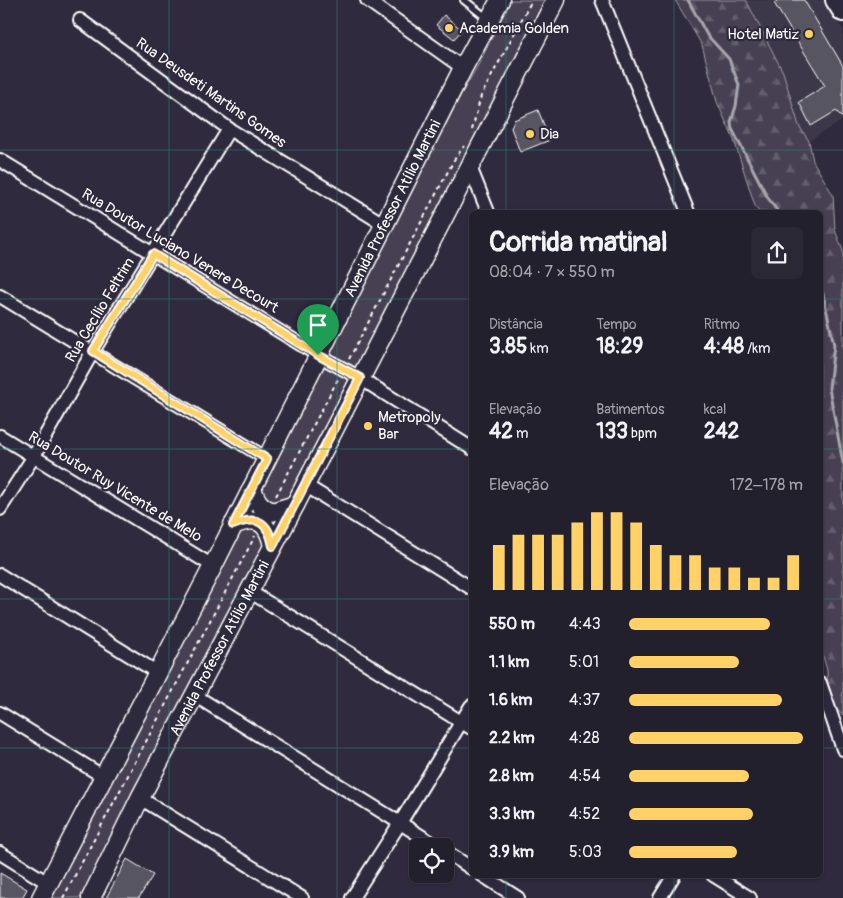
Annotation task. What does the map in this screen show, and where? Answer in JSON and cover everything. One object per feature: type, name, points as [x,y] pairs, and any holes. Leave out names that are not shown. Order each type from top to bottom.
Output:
[{"type":"main road","name":"Avenida Professor Atílio Martini","points":[[91,898],[140,798],[295,505],[556,0]]},
{"type":"main road","points":[[836,0],[843,11]]},
{"type":"main road","name":"Avenida Professor Atílio Martini","points":[[44,890],[213,566],[495,6]]},
{"type":"main road","points":[[252,488],[255,500],[265,517],[273,546]]},
{"type":"main road","points":[[233,525],[244,520],[256,521],[272,512],[295,505]]},
{"type":"street","points":[[367,0],[463,68]]},
{"type":"street","points":[[602,0],[687,210]]},
{"type":"street","name":"Rua Deusdeti Martins Gomes","points":[[80,20],[229,129],[377,220]]},
{"type":"street","name":"Rua Cecílio Feltrim","points":[[0,509],[34,456],[93,351],[229,129]]},
{"type":"street","name":"Rua Doutor Luciano Venere Decourt","points":[[0,160],[318,355],[360,378],[469,447]]},
{"type":"street","points":[[470,167],[487,210]]},
{"type":"street","points":[[0,296],[93,351],[267,459]]},
{"type":"street","name":"Rua Doutor Ruy Vicente de Melo","points":[[0,436],[213,566]]},
{"type":"street","points":[[305,485],[469,587]]},
{"type":"street","points":[[0,574],[158,673]]},
{"type":"street","points":[[249,591],[466,725],[352,898]]},
{"type":"street","points":[[823,692],[843,749]]},
{"type":"street","points":[[194,695],[424,838]]},
{"type":"street","points":[[0,713],[104,777]]},
{"type":"street","points":[[140,798],[302,898]]},
{"type":"street","points":[[0,852],[44,890]]},
{"type":"street","points":[[454,857],[469,867]]},
{"type":"street","points":[[487,878],[518,898]]},
{"type":"street","points":[[660,898],[672,878]]},
{"type":"street","points":[[718,878],[750,898]]},
{"type":"lane","points":[[464,0],[495,6]]},
{"type":"path","points":[[470,138],[481,96],[532,0]]},
{"type":"path","points":[[63,898],[454,160],[464,145]]},
{"type":"shaded area","points":[[746,0],[825,0],[843,30],[843,120],[809,141],[799,126],[783,72]]},
{"type":"green space","points":[[510,0],[554,0],[89,898],[44,898],[432,144],[480,62]]},
{"type":"green space","points":[[675,0],[746,0],[783,72],[799,126],[809,141],[813,161],[833,195],[835,230],[843,251],[843,716],[833,705],[828,690],[827,670],[823,656],[823,210],[758,210],[734,140],[717,102],[702,45]]},
{"type":"building","name":"Hotel Matiz","points":[[779,0],[804,0],[843,66],[843,118],[836,111],[811,126],[799,102],[825,86],[774,3]]},
{"type":"building","name":"Academia Golden","points":[[444,15],[462,30],[454,39],[436,25]]},
{"type":"building","name":"Dia","points":[[538,110],[550,140],[520,152],[511,128],[514,120]]},
{"type":"building","points":[[127,859],[153,875],[139,898],[106,898]]},
{"type":"building","points":[[0,873],[27,889],[22,898],[0,898]]},
{"type":"waterway","points":[[688,0],[707,35],[729,59],[739,85],[736,106],[731,122],[732,129],[768,198],[777,210]]},
{"type":"waterway","points":[[823,294],[834,345],[829,388],[843,463]]},
{"type":"place","name":"Academia Golden","points":[[449,28]]},
{"type":"place","name":"Hotel Matiz","points":[[809,34]]},
{"type":"place","name":"Dia","points":[[530,134]]},
{"type":"place","name":"Metropoly Bar","points":[[368,426]]},
{"type":"route","points":[[153,254],[318,355],[360,378],[273,546],[266,526],[256,521],[244,520],[233,525],[267,459],[93,351],[153,254]]}]
